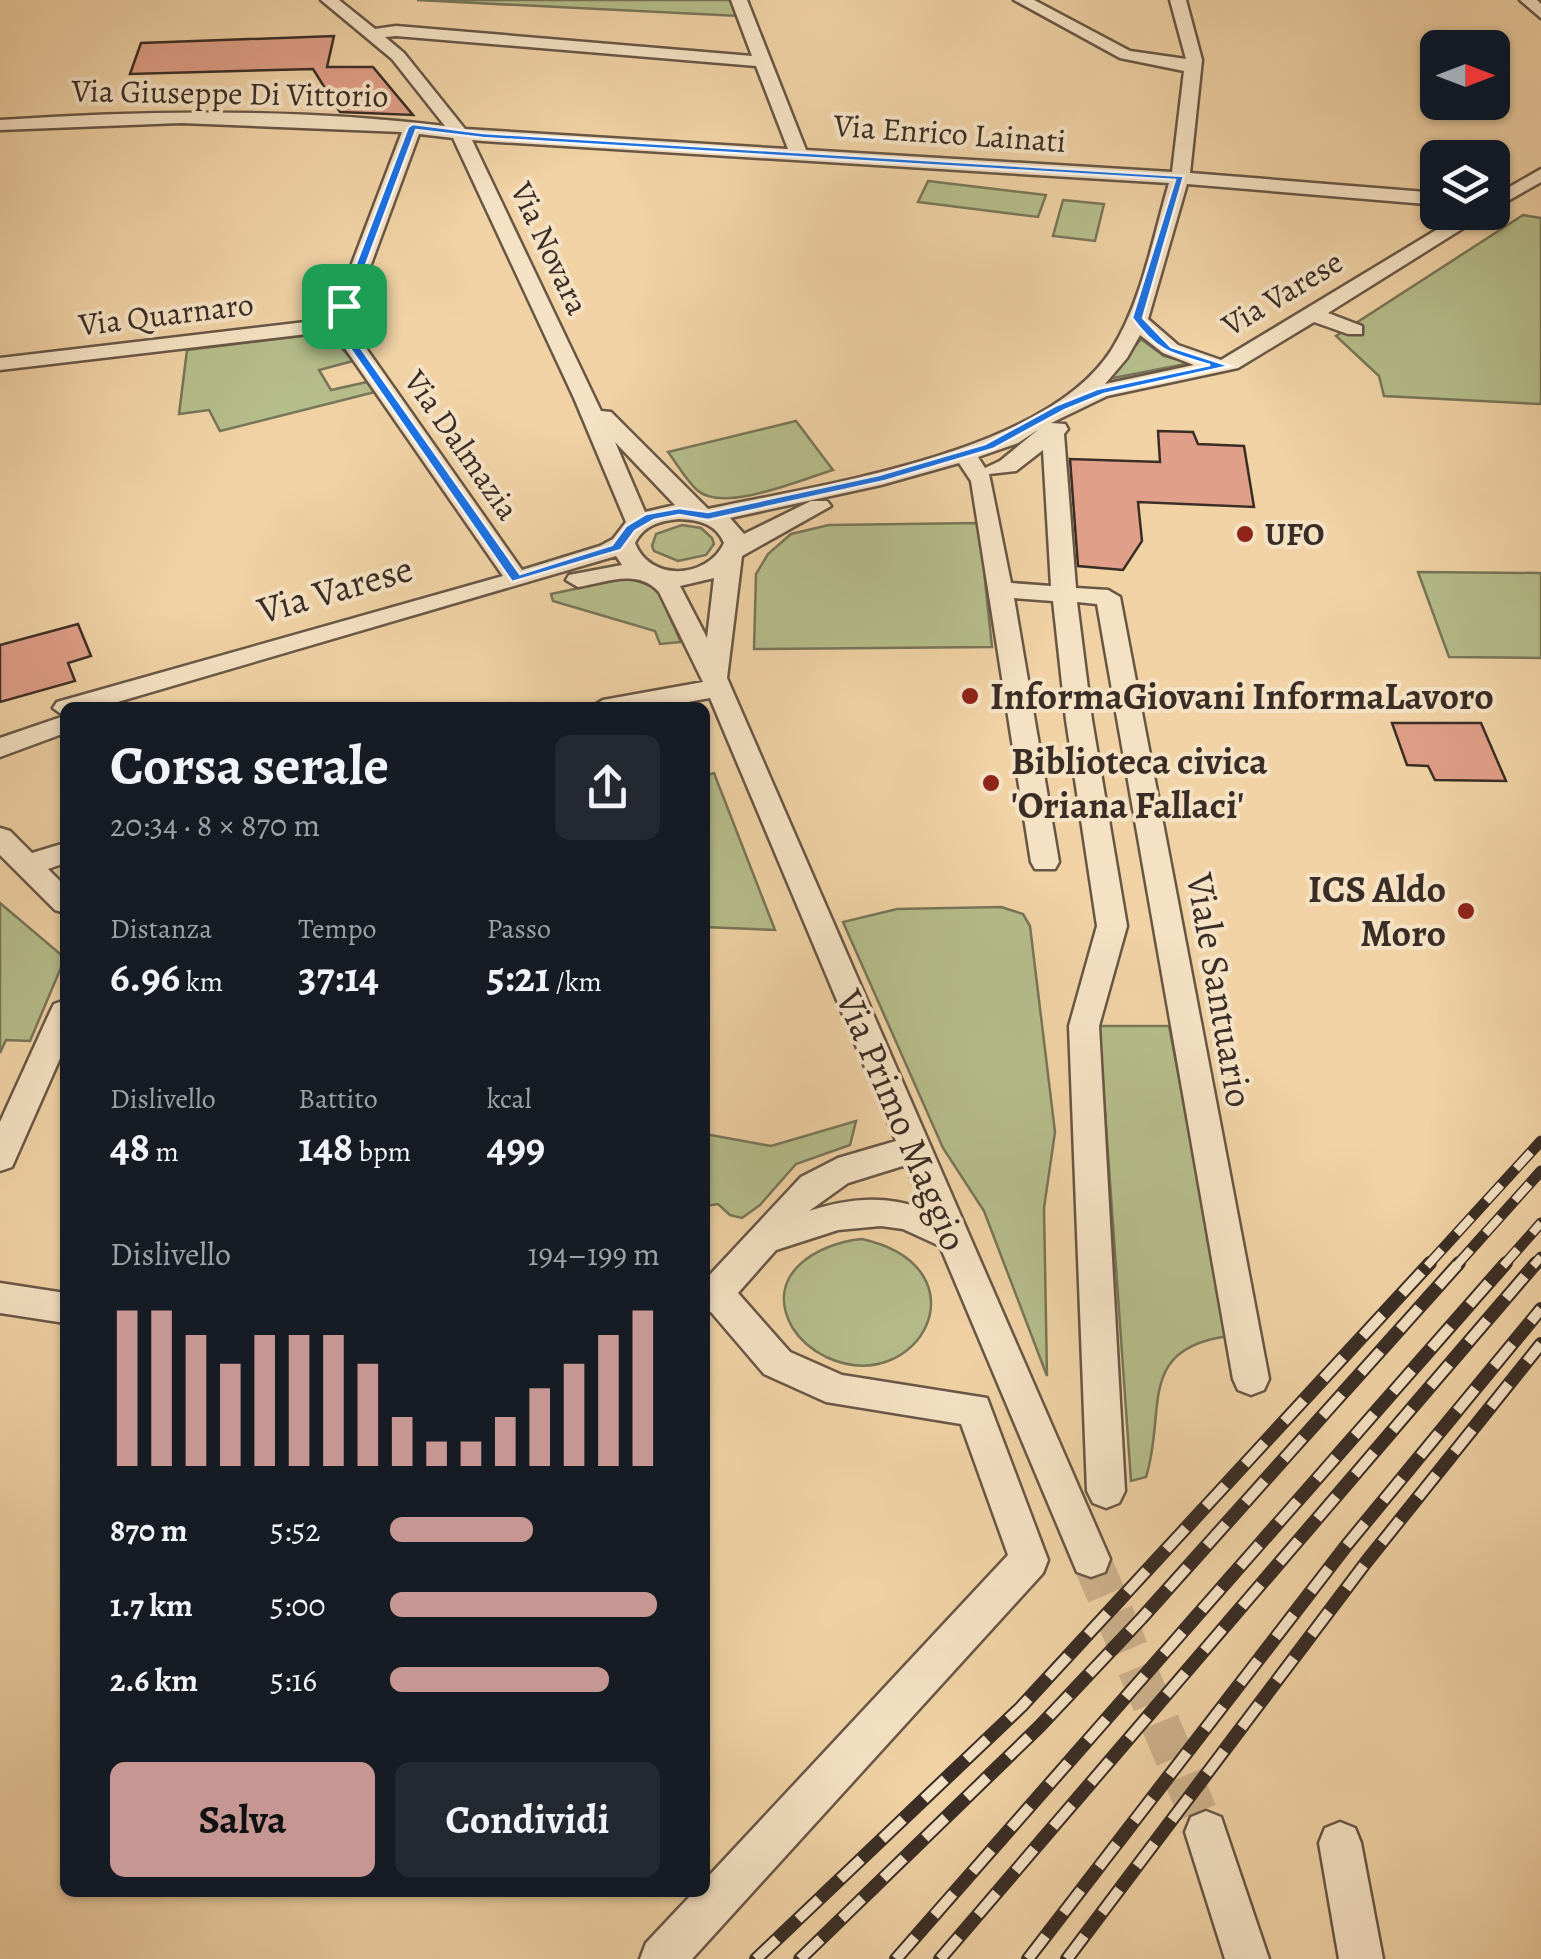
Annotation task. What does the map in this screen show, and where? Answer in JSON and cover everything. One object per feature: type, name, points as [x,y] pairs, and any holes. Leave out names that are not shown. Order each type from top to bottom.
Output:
[{"type":"street","name":"Via Novara","points":[[329,0],[374,34],[431,93],[458,132],[585,398],[631,533],[630,561],[649,572]]},
{"type":"street","points":[[739,0],[798,153]]},
{"type":"street","points":[[1022,0],[1126,55],[1188,67]]},
{"type":"street","points":[[1081,398],[1120,354],[1138,318],[1180,178],[1188,67],[1194,60],[1178,0]]},
{"type":"street","points":[[1528,0],[1541,13]]},
{"type":"street","points":[[374,34],[396,31],[763,62]]},
{"type":"street","name":"Via Giuseppe Di Vittorio","points":[[0,125],[108,117],[413,127],[458,132]]},
{"type":"street","points":[[339,324],[413,127]]},
{"type":"street","name":"Via Enrico Lainati","points":[[458,132],[1420,197]]},
{"type":"street","name":"Via Varese","points":[[1510,194],[1541,174]]},
{"type":"street","points":[[1516,191],[1541,198]]},
{"type":"street","name":"Via Varese","points":[[86,702],[608,552],[664,513],[701,514],[881,478],[1010,438],[1081,398],[1134,382],[1224,366],[1260,350],[1452,230]]},
{"type":"street","points":[[1316,316],[1355,330]]},
{"type":"street","points":[[1138,318],[1156,342],[1167,349],[1224,366]]},
{"type":"street","name":"Via Quarnaro","points":[[0,364],[339,324]]},
{"type":"street","name":"Via Dalmazia","points":[[339,324],[517,580]]},
{"type":"street","points":[[995,469],[1008,466],[1052,430],[1092,413],[1266,370]]},
{"type":"street","name":"Via Novara","points":[[585,398],[701,514],[734,535],[731,556]]},
{"type":"street","points":[[1052,430],[1079,720],[1112,926],[1084,1026],[1106,1491]]},
{"type":"street","points":[[965,454],[982,481],[1045,862]]},
{"type":"street","name":"Via Varese","points":[[137,702],[302,651],[600,574],[649,572],[690,577],[731,556],[790,517],[881,478]]},
{"type":"street","name":"Via Primo Maggio","points":[[716,684],[731,556]]},
{"type":"street","name":"Via Primo Maggio","points":[[649,572],[670,589],[716,684],[1091,1559]]},
{"type":"street","name":"Viale Santuario","points":[[1000,590],[1108,597],[1250,1380]]},
{"type":"street","points":[[632,702],[716,684]]},
{"type":"street","name":"Via Varese","points":[[0,726],[60,709]]},
{"type":"street","points":[[0,748],[60,726]]},
{"type":"street","points":[[11,854],[60,854]]},
{"type":"street","points":[[11,854],[60,898]]},
{"type":"street","points":[[0,1158],[60,1023]]},
{"type":"street","points":[[662,1959],[1029,1560],[974,1410],[839,1391],[777,1363],[710,1296],[824,1180],[851,1167],[915,1150]]},
{"type":"street","points":[[764,1240],[844,1212],[868,1211],[912,1216],[951,1236]]},
{"type":"street","points":[[0,1298],[60,1307]]},
{"type":"street","points":[[1206,1832],[1247,1959]]},
{"type":"street","points":[[1340,1843],[1360,1959]]},
{"type":"green space","points":[[417,0],[732,0],[738,16]]},
{"type":"green space","points":[[928,181],[1046,195],[1038,217],[918,202]]},
{"type":"green space","points":[[1063,200],[1104,204],[1095,241],[1053,236]]},
{"type":"green space","points":[[1523,215],[1541,218],[1541,404],[1384,396],[1379,376],[1336,336],[1500,230],[1510,230],[1510,223]]},
{"type":"green space","points":[[310,335],[337,343],[353,361],[319,370],[331,390],[367,382],[375,392],[220,431],[209,410],[179,414],[187,350]]},
{"type":"green space","points":[[1141,339],[1164,356],[1191,363],[1108,379]]},
{"type":"green space","points":[[796,421],[833,470],[763,492],[725,498],[697,490],[668,452]]},
{"type":"green space","points":[[979,523],[992,647],[754,649],[756,574],[768,554],[791,534],[829,525]]},
{"type":"green space","points":[[682,525],[701,528],[712,538],[714,544],[706,555],[678,561],[654,551],[656,534]]},
{"type":"green space","points":[[1418,572],[1541,573],[1541,658],[1449,657]]},
{"type":"green space","points":[[627,578],[656,587],[681,642],[660,644],[655,631],[553,601],[551,594]]},
{"type":"green space","points":[[714,773],[775,930],[710,927],[710,774]]},
{"type":"green space","points":[[0,903],[60,954],[60,970],[30,1041],[6,1040],[0,1053]]},
{"type":"green space","points":[[1001,907],[1023,914],[1030,926],[1055,1132],[1044,1208],[1047,1376],[984,1211],[943,1148],[843,922],[897,909]]},
{"type":"green space","points":[[1099,1026],[1169,1026],[1229,1336],[1199,1343],[1179,1354],[1167,1368],[1160,1386],[1146,1477],[1131,1481]]},
{"type":"green space","points":[[856,1121],[850,1145],[796,1164],[760,1205],[742,1218],[730,1215],[718,1204],[710,1205],[710,1135],[771,1146]]},
{"type":"green space","points":[[862,1239],[901,1254],[923,1276],[931,1300],[927,1325],[912,1346],[889,1361],[859,1365],[826,1357],[803,1340],[792,1327],[785,1308],[785,1291],[790,1277],[813,1255]]},
{"type":"building","points":[[334,36],[327,67],[373,67],[413,115],[340,112],[313,69],[130,74],[141,43]]},
{"type":"building","points":[[1158,431],[1193,432],[1198,444],[1244,446],[1254,507],[1138,502],[1142,541],[1123,570],[1078,566],[1070,459],[1160,462]]},
{"type":"building","points":[[78,624],[91,656],[68,663],[75,681],[0,702],[0,645]]},
{"type":"building","points":[[1392,723],[1481,723],[1506,781],[1435,780],[1428,766],[1407,765]]},
{"type":"tunnel","points":[[1091,1559],[1206,1832]]},
{"type":"railway","points":[[1427,1266],[1541,1141]]},
{"type":"railway","points":[[1456,1266],[1541,1171]]},
{"type":"railway","points":[[1503,1266],[1541,1223]]},
{"type":"railway","points":[[1533,1266],[1541,1257]]},
{"type":"railway","points":[[756,1959],[1021,1707],[1430,1263]]},
{"type":"railway","points":[[800,1959],[1039,1727],[1141,1619],[1459,1263]]},
{"type":"railway","points":[[896,1959],[1506,1263]]},
{"type":"railway","points":[[940,1959],[1536,1263]]},
{"type":"railway","points":[[1028,1959],[1346,1546],[1541,1309]]},
{"type":"railway","points":[[1067,1959],[1367,1561],[1541,1344]]},
{"type":"place","name":"UFO","points":[[1245,534]]},
{"type":"place","name":"InformaGiovani InformaLavoro","points":[[970,696]]},
{"type":"place","name":"Biblioteca civica 'Oriana Fallaci'","points":[[991,783]]},
{"type":"place","name":"ICS Aldo Moro","points":[[1466,911]]},
{"type":"route","points":[[413,127],[483,136],[1180,178],[1138,318],[1156,342],[1167,349],[1224,366],[1101,391],[1061,407],[989,447],[881,478],[708,516],[679,512],[650,517],[630,529],[617,548],[517,580],[339,324],[344,306],[413,127]]}]
